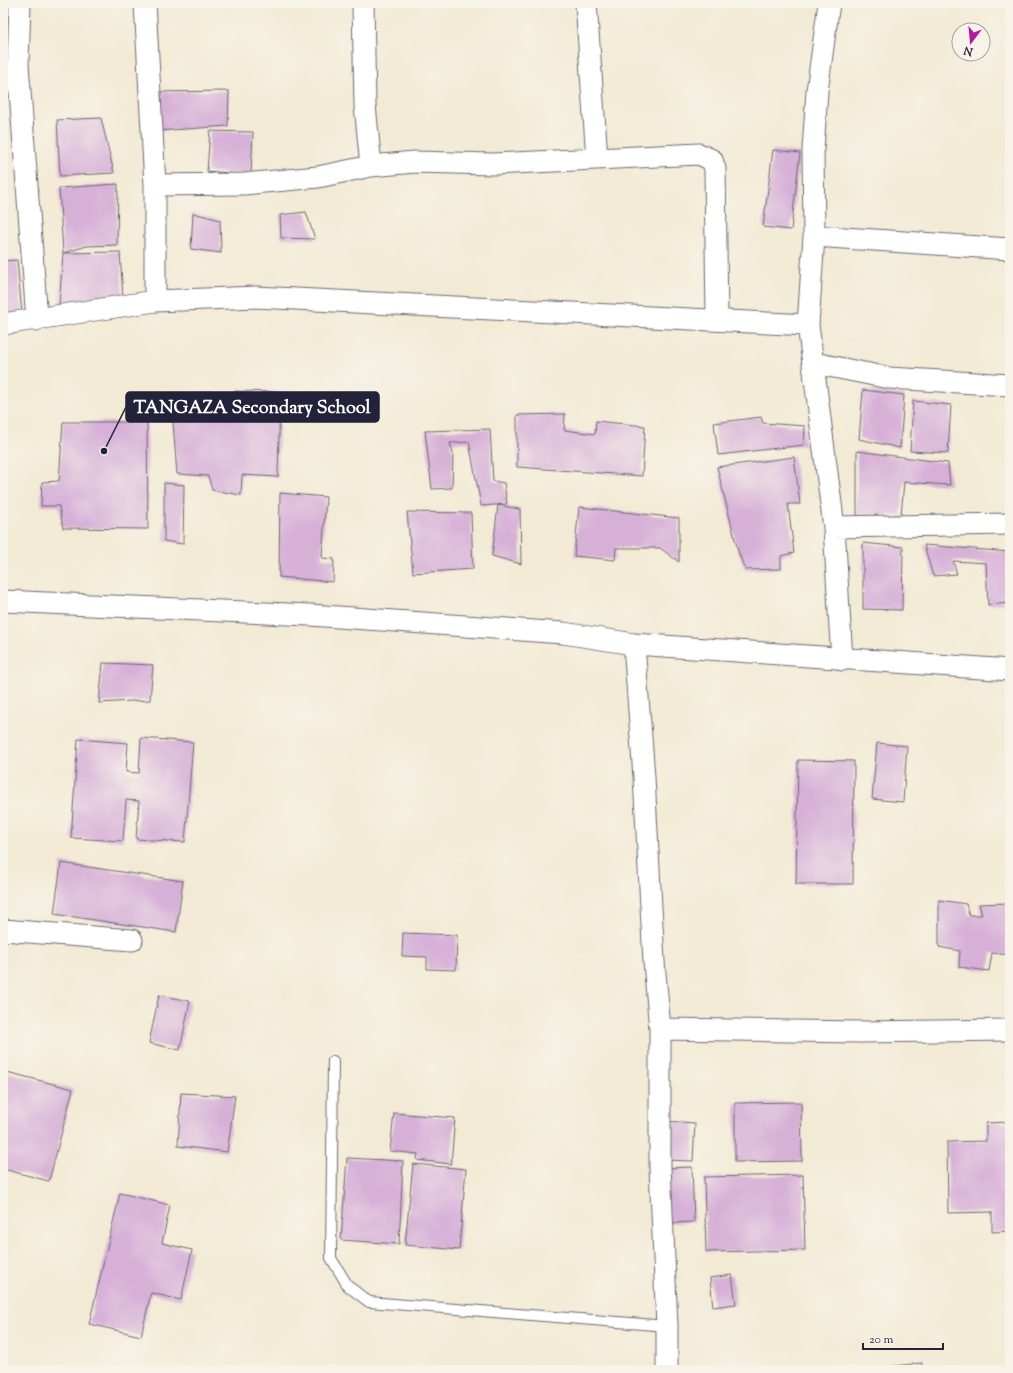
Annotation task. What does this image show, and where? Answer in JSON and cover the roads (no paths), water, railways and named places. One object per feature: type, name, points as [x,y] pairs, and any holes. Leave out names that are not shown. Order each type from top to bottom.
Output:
[{"type":"street","points":[[20,3],[18,64],[37,320]]},
{"type":"street","points":[[145,3],[155,184],[155,301]]},
{"type":"street","points":[[364,3],[365,105],[372,166]]},
{"type":"street","points":[[586,3],[597,158]]},
{"type":"street","points":[[829,3],[824,29],[813,150],[814,236],[808,325],[834,527],[842,660]]},
{"type":"street","points":[[155,184],[244,184],[318,177],[372,166],[415,162],[492,164],[699,154],[712,160],[715,169],[717,320]]},
{"type":"street","points":[[814,236],[1010,249]]},
{"type":"street","points":[[3,324],[155,301],[256,297],[808,325]]},
{"type":"street","points":[[814,363],[889,378],[1010,386]]},
{"type":"street","points":[[834,527],[1010,524]]},
{"type":"street","points":[[3,601],[310,615],[563,633],[634,644],[842,660],[1010,670]]},
{"type":"street","points":[[634,644],[644,776],[654,962],[660,1028],[660,1167],[667,1326],[667,1370]]},
{"type":"street","points":[[3,930],[132,940]]},
{"type":"street","points":[[660,1028],[862,1032],[1010,1030]]},
{"type":"lane","points":[[333,1061],[331,1258],[348,1286],[369,1302],[667,1326]]},
{"type":"place","name":"TANGAZA Secondary School","points":[[104,451]]}]
